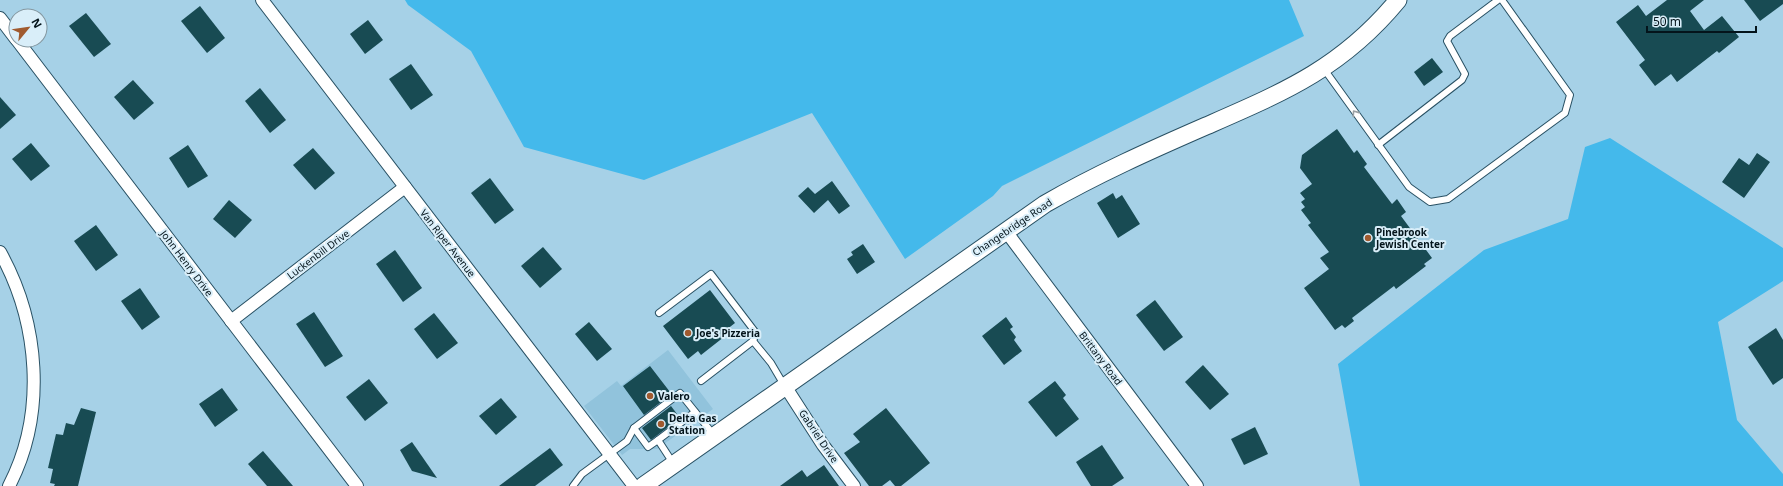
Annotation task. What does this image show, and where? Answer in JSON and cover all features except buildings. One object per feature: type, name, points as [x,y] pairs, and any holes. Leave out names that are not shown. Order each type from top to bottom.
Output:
[{"type":"main road","name":"Changebridge Road","points":[[643,486],[1005,230],[1045,204],[1088,179],[1246,110],[1311,77],[1360,42],[1381,21],[1398,0]]},
{"type":"street","name":"Van Riper Avenue","points":[[262,0],[634,486]]},
{"type":"street","name":"John Henry Drive","points":[[0,18],[8,29]]},
{"type":"street","name":"John Henry Drive","points":[[22,48],[357,486]]},
{"type":"street","name":"Luckenbill Drive","points":[[231,320],[405,187]]},
{"type":"street","name":"Brittany Road","points":[[1005,230],[1197,486]]},
{"type":"street","points":[[0,252],[11,271],[22,299],[30,333],[34,368],[33,398],[28,432],[9,486]]},
{"type":"street","name":"Gabriel Drive","points":[[785,386],[823,445],[854,486]]},
{"type":"lane","points":[[1378,145],[1462,80],[1465,74],[1447,42],[1450,36],[1498,0]]},
{"type":"lane","points":[[1324,69],[1409,187],[1430,202],[1448,199],[1565,113],[1570,95],[1502,0]]},
{"type":"lane","points":[[659,313],[711,274],[756,333],[753,341],[701,382]]},
{"type":"lane","points":[[753,341],[771,363],[785,386]]},
{"type":"lane","points":[[573,486],[582,474],[626,441],[634,428],[680,393],[714,436]]},
{"type":"lane","points":[[634,428],[648,447],[695,412]]},
{"type":"lane","points":[[658,440],[674,464]]},
{"type":"shaded area","points":[[405,0],[1289,0],[1304,36],[1002,186],[993,196],[905,259],[812,113],[644,180],[524,147],[471,51],[408,5]]},
{"type":"shaded area","points":[[1610,138],[1783,248],[1783,281],[1718,322],[1737,420],[1783,474],[1783,486],[1360,486],[1338,364],[1484,250],[1568,219],[1585,147]]},
{"type":"shaded area","name":"Valero","points":[[668,350],[713,409],[657,449],[630,449],[622,455],[584,406],[617,381],[621,386]]},
{"type":"place","name":"Pinebrook Jewish Center","points":[[1368,238]]},
{"type":"place","name":"Joe's Pizzeria","points":[[688,333]]},
{"type":"place","name":"Valero","points":[[650,396]]},
{"type":"place","name":"Delta Gas Station","points":[[661,424]]}]
